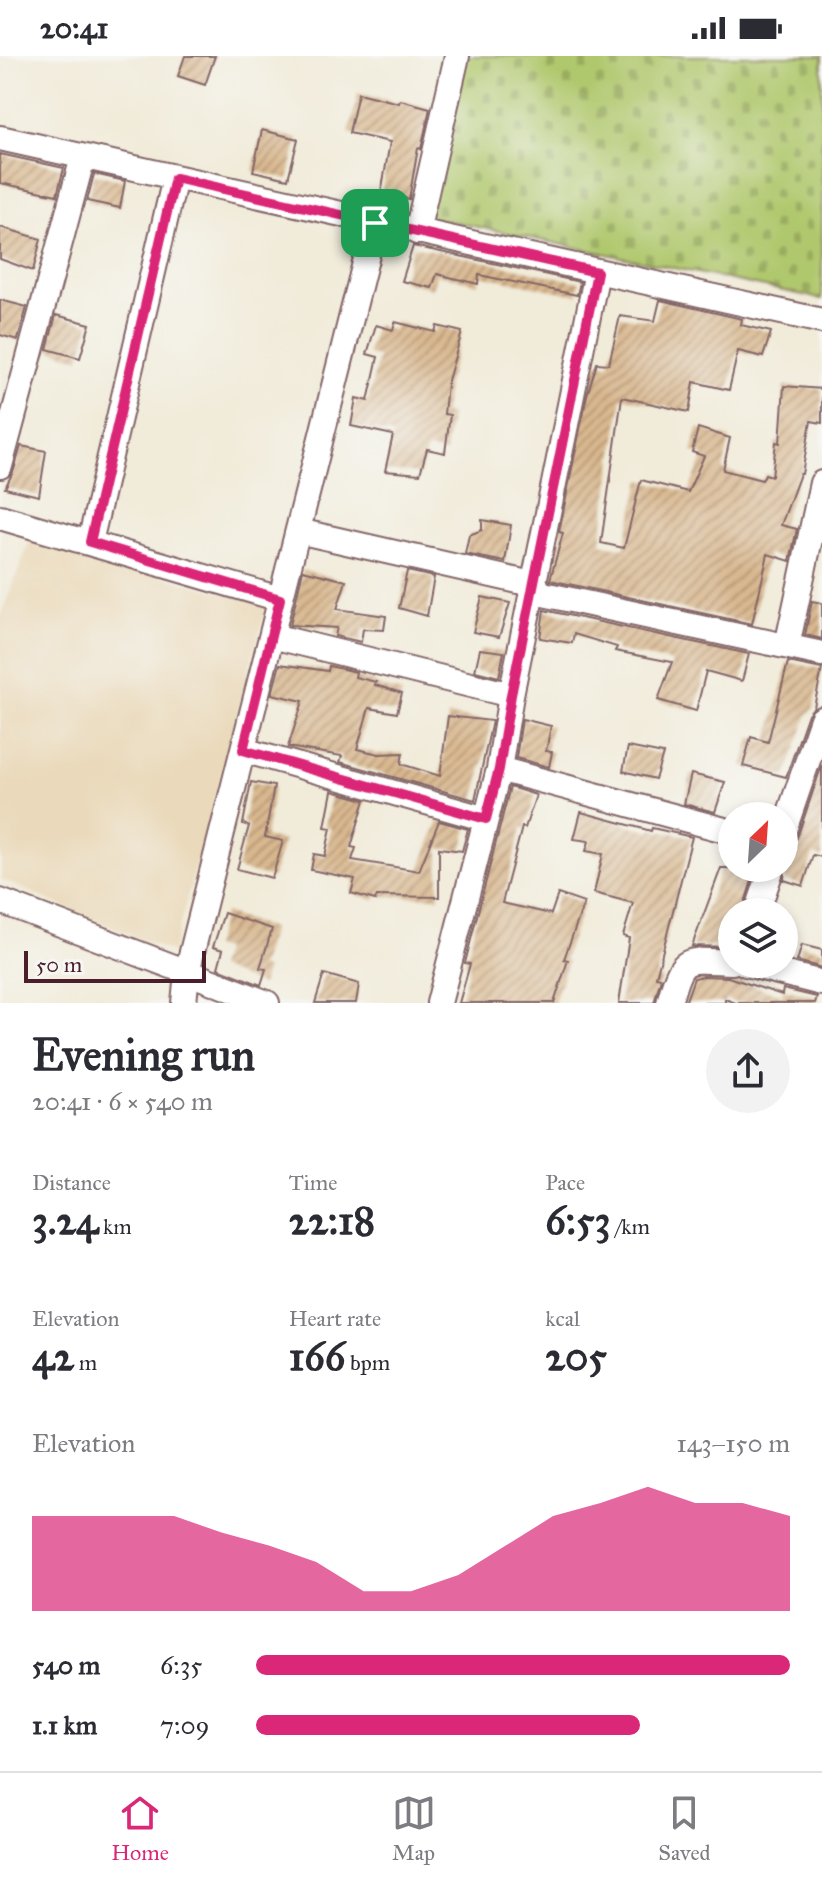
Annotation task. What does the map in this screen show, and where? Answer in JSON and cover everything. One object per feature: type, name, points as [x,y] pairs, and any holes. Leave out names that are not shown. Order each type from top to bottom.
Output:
[{"type":"street","points":[[417,232],[457,56]]},
{"type":"street","points":[[0,138],[822,321]]},
{"type":"street","points":[[0,466],[83,157]]},
{"type":"street","points":[[90,542],[175,178]]},
{"type":"street","points":[[184,1003],[187,972],[375,223]]},
{"type":"street","points":[[439,1003],[499,769],[511,695],[597,272]]},
{"type":"street","points":[[787,646],[822,483]]},
{"type":"street","points":[[0,517],[280,599]]},
{"type":"street","points":[[298,531],[822,654]]},
{"type":"street","points":[[272,636],[511,695]]},
{"type":"street","points":[[794,802],[822,719]]},
{"type":"street","points":[[243,750],[486,819]]},
{"type":"street","points":[[499,769],[718,828]]},
{"type":"street","points":[[0,901],[267,1003]]},
{"type":"street","points":[[669,1003],[678,970],[691,961],[718,962]]},
{"type":"street","points":[[798,977],[822,983]]},
{"type":"shaded area","points":[[30,541],[267,605],[172,953],[0,879],[0,617]]},
{"type":"green space","points":[[457,56],[822,56],[822,299],[421,215]]},
{"type":"building","points":[[185,56],[215,56],[205,85],[178,76]]},
{"type":"building","points":[[358,93],[430,108],[421,149],[418,148],[409,199],[381,194],[390,142],[349,133]]},
{"type":"building","points":[[262,130],[298,139],[288,179],[253,171]]},
{"type":"building","points":[[0,154],[64,168],[57,195],[0,183]]},
{"type":"building","points":[[94,174],[125,181],[120,208],[87,201]]},
{"type":"building","points":[[0,227],[41,239],[33,271],[0,259]]},
{"type":"building","points":[[413,246],[580,282],[577,295],[479,275],[478,284],[437,274],[432,288],[402,281]]},
{"type":"building","points":[[0,300],[27,307],[18,340],[0,335]]},
{"type":"building","points":[[660,300],[742,319],[741,325],[771,332],[763,357],[738,351],[729,390],[694,382],[689,412],[622,397],[601,543],[624,548],[641,480],[688,492],[704,456],[692,452],[698,428],[730,438],[723,470],[762,480],[765,474],[772,476],[776,442],[780,443],[784,386],[822,389],[822,423],[811,421],[802,474],[781,525],[797,529],[790,561],[768,554],[752,624],[550,580],[563,533],[559,532],[587,395],[597,363],[609,364],[620,316],[655,321]]},
{"type":"building","points":[[56,315],[90,324],[80,358],[47,349]]},
{"type":"building","points":[[395,322],[435,332],[437,326],[462,332],[447,384],[444,414],[450,415],[445,453],[427,449],[420,474],[385,471],[393,435],[351,426],[356,398],[368,401],[378,357],[367,354],[376,325],[393,330]]},
{"type":"building","points":[[21,446],[46,451],[39,496],[5,488]]},
{"type":"building","points":[[482,520],[511,525],[505,562],[465,554],[469,535],[482,530]]},
{"type":"building","points":[[303,570],[346,581],[337,609],[386,616],[384,630],[363,629],[361,642],[335,636],[337,628],[290,625]]},
{"type":"building","points":[[407,571],[434,577],[427,616],[399,608]]},
{"type":"building","points":[[482,597],[510,603],[499,637],[473,632]]},
{"type":"building","points":[[812,601],[822,603],[822,639],[805,635]]},
{"type":"building","points":[[544,610],[749,654],[742,681],[706,671],[696,711],[658,700],[672,662],[615,651],[617,647],[574,634],[572,643],[540,638]]},
{"type":"building","points":[[480,649],[504,652],[499,677],[475,671]]},
{"type":"building","points":[[788,662],[822,669],[814,707],[808,714],[786,777],[743,766],[751,737],[768,742]]},
{"type":"building","points":[[280,664],[328,671],[329,666],[356,672],[355,677],[402,693],[397,713],[369,708],[357,749],[379,754],[403,753],[401,764],[440,776],[448,716],[492,721],[475,800],[340,762],[342,756],[288,747],[303,701],[272,694]]},
{"type":"building","points":[[522,719],[551,726],[546,751],[552,752],[549,767],[516,758]]},
{"type":"building","points":[[628,747],[663,754],[655,779],[623,771]]},
{"type":"building","points":[[822,765],[822,857],[813,855],[803,886],[790,882],[798,882],[798,835]]},
{"type":"building","points":[[691,774],[725,782],[715,812],[684,804]]},
{"type":"building","points":[[251,782],[274,786],[265,837],[283,841],[272,878],[237,869],[249,826],[243,824]]},
{"type":"building","points":[[510,787],[536,795],[525,828],[522,827],[502,903],[551,914],[558,894],[584,903],[564,959],[568,960],[554,1003],[459,1003],[470,964],[465,963]]},
{"type":"building","points":[[332,791],[365,800],[351,847],[356,848],[352,860],[419,871],[439,821],[468,829],[462,851],[439,848],[439,897],[377,896],[375,900],[351,893],[355,879],[311,870],[314,854],[325,856],[331,828],[325,827]]},
{"type":"building","points":[[581,812],[651,831],[652,828],[692,837],[656,977],[661,978],[654,1003],[619,1003],[629,938],[623,936],[633,903],[594,893],[603,854],[586,851],[589,841],[574,839]]},
{"type":"building","points":[[718,876],[718,882],[752,882],[746,898],[718,898],[718,947],[692,946]]},
{"type":"building","points":[[224,913],[272,929],[260,968],[266,969],[261,985],[218,968],[223,950],[213,947]]},
{"type":"building","points":[[802,945],[822,950],[822,968],[798,961]]},
{"type":"building","points":[[324,974],[359,984],[356,1003],[315,1003]]},
{"type":"building","points":[[694,978],[731,978],[782,995],[783,989],[817,997],[815,1003],[736,1003],[725,999],[725,1003],[685,1003]]},
{"type":"route","points":[[175,178],[375,223],[597,272],[536,585],[511,695],[499,769],[486,819],[243,750],[280,599],[90,542],[175,178]]}]
